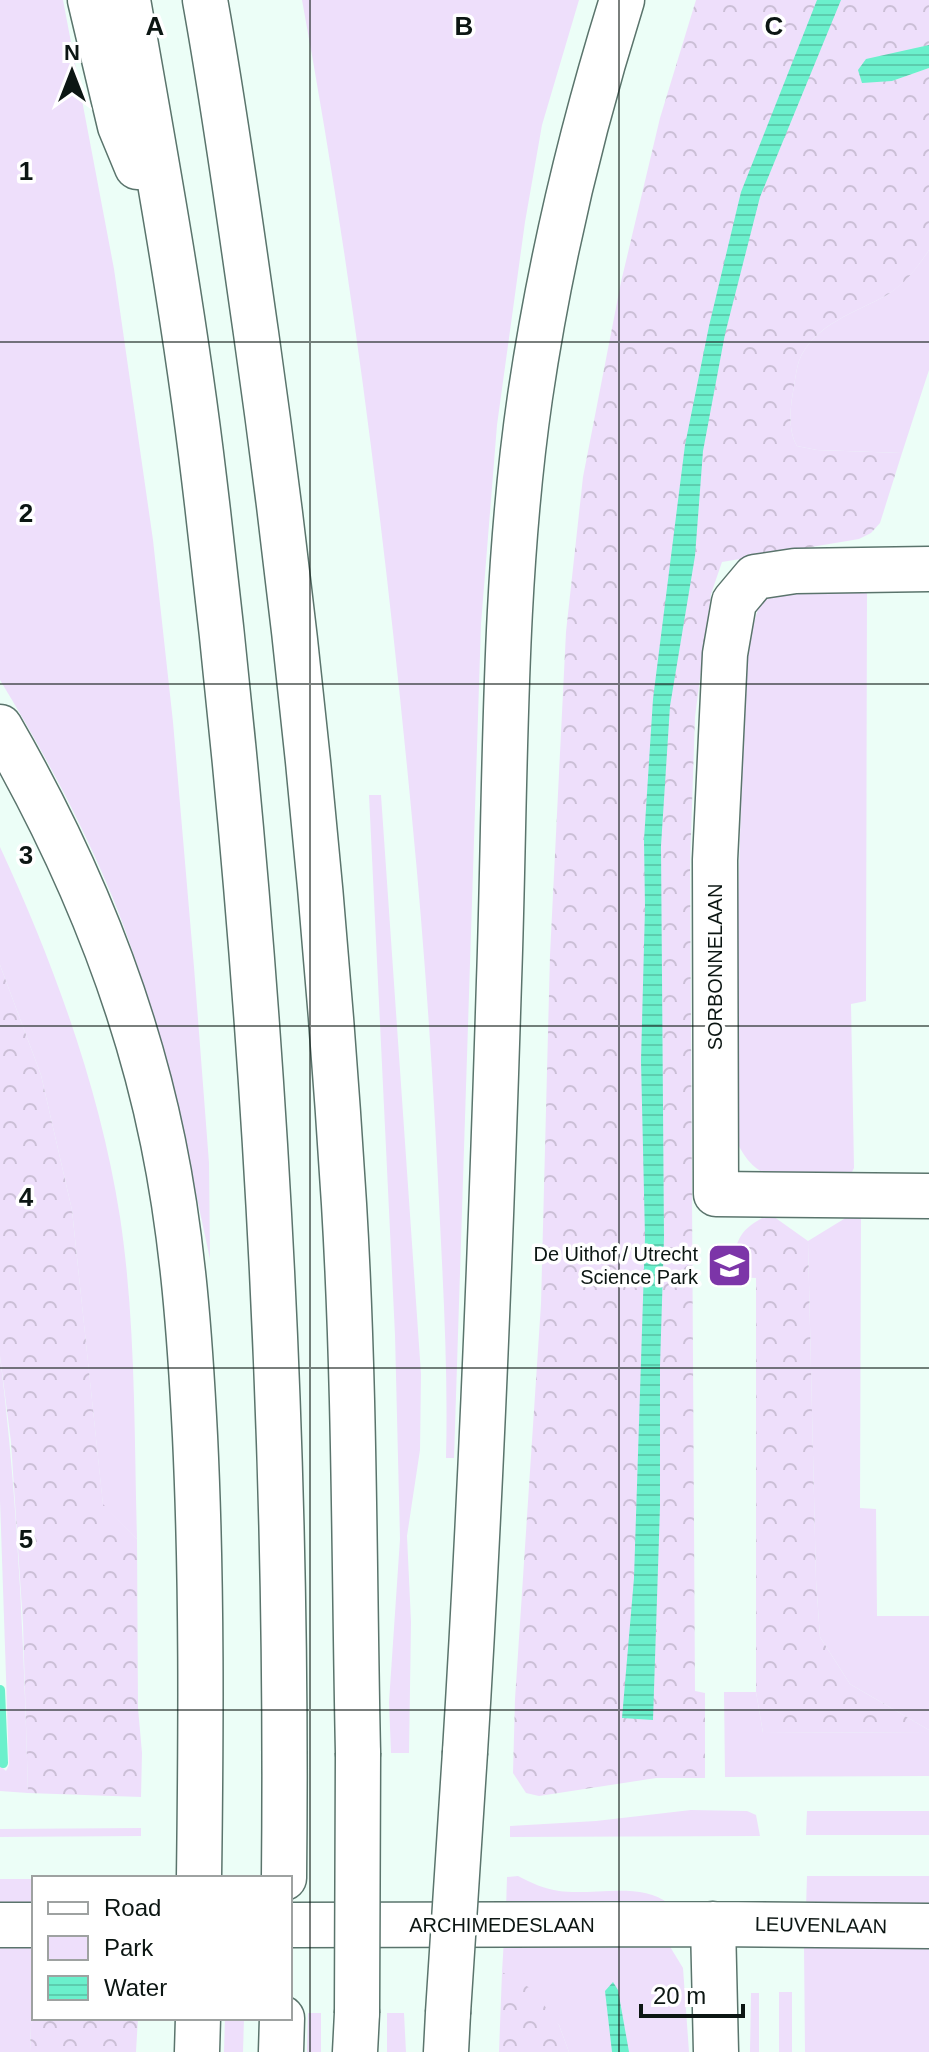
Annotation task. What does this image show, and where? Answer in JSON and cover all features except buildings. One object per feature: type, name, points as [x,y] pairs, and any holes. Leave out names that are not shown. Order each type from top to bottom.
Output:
[{"type":"main road","points":[[90,0],[120,126],[172,252]]},
{"type":"main road","points":[[128,0],[172,252],[204,474],[232,732],[262,1098],[280,1439],[284,1876]]},
{"type":"main road","points":[[205,0],[276,478],[304,720],[344,1206],[358,1753],[356,2033]]},
{"type":"main road","points":[[213,43],[215,0]]},
{"type":"main road","points":[[447,2033],[487,1333],[506,714],[517,517],[529,401],[549,280],[589,106],[622,0]]},
{"type":"main road","name":"SORBONNELAAN","points":[[929,569],[795,571],[755,577],[734,602],[725,654],[715,860],[716,1194],[929,1196]]},
{"type":"main road","points":[[0,727],[49,817],[92,912],[132,1025],[163,1141],[181,1262],[193,1389],[200,1576],[199,1876]]},
{"type":"main road","points":[[713,1924],[716,2052]]},
{"type":"main road","name":"ARCHIMEDESLAAN","points":[[292,1925],[713,1924]]},
{"type":"main road","name":"LEUVENLAAN","points":[[713,1924],[929,1926]]},
{"type":"main road","points":[[0,1925],[32,1925]]},
{"type":"main road","points":[[197,2052],[198,2020]]},
{"type":"main road","points":[[281,2052],[282,2020]]},
{"type":"green space","points":[[0,0],[63,0],[114,269],[153,540],[173,722],[209,1163],[210,1259],[169,1075],[129,940],[74,813],[0,680]]},
{"type":"green space","points":[[302,0],[579,0],[542,125],[525,222],[497,425],[481,624],[454,1458],[446,1458],[438,1172],[421,919],[402,716],[352,305]]},
{"type":"green space","points":[[696,0],[929,0],[929,45],[917,48],[892,81],[929,68],[929,250],[911,275],[894,291],[837,321],[815,338],[806,348],[796,372],[790,420],[797,446],[817,450],[902,453],[880,523],[871,533],[859,539],[722,562],[711,594],[695,717],[690,865],[695,1691],[705,1693],[705,1778],[656,1778],[539,1796],[526,1793],[513,1773],[515,1699],[541,1304],[550,955],[566,632],[583,477],[621,282],[660,118]]},
{"type":"green space","points":[[929,250],[929,370],[902,453],[817,450],[797,446],[791,427],[791,406],[798,365],[806,348],[837,321],[893,291]]},
{"type":"green space","points":[[867,587],[866,1001],[851,1004],[854,1168],[851,1174],[779,1177],[765,1173],[752,1164],[741,1150],[732,1129],[745,654],[762,595]]},
{"type":"green space","points":[[369,795],[381,795],[421,1374],[420,1450],[407,1536],[411,1622],[409,1753],[391,1753],[389,1702],[400,1539],[395,1335]]},
{"type":"green space","points":[[0,847],[39,936],[73,1028],[111,1169],[129,1297],[137,1539],[103,1505],[72,1210],[41,1075],[0,965]]},
{"type":"green space","points":[[0,965],[41,1075],[72,1210],[103,1504],[137,1539],[141,1797],[28,1793],[23,1624],[11,1442],[0,1356]]},
{"type":"green space","points":[[857,1211],[861,1215],[860,1508],[876,1509],[877,1616],[929,1616],[929,1730],[850,1684],[820,1637],[808,1241]]},
{"type":"green space","points":[[770,1214],[808,1241],[820,1637],[850,1684],[929,1732],[763,1733],[756,1692],[756,1278],[733,1277],[740,1238],[750,1226]]},
{"type":"green space","points":[[0,1356],[19,1574],[28,1793],[0,1791],[0,1765],[6,1771],[9,1765],[0,1500]]},
{"type":"green space","points":[[724,1692],[756,1692],[763,1733],[929,1732],[929,1776],[725,1777]]},
{"type":"green space","points":[[691,1810],[747,1811],[756,1815],[760,1836],[510,1837],[510,1826],[596,1821]]},
{"type":"green space","points":[[807,1811],[929,1811],[929,1835],[806,1835]]},
{"type":"green space","points":[[141,1828],[141,1836],[0,1837],[0,1829]]},
{"type":"green space","points":[[518,1876],[554,1890],[631,1891],[658,1897],[669,1904],[506,1908],[507,1877]]},
{"type":"green space","points":[[807,1876],[929,1876],[929,1907],[806,1908]]},
{"type":"green space","points":[[0,1879],[32,1879],[32,1909],[0,1909]]},
{"type":"green space","points":[[504,1939],[669,1945],[683,1968],[689,2052],[569,2052],[559,2025],[502,1972]]},
{"type":"green space","points":[[0,1940],[32,1940],[30,2052],[0,2052]]},
{"type":"green space","points":[[804,1946],[929,1946],[929,2052],[805,2052]]},
{"type":"green space","points":[[502,1972],[532,1989],[559,2025],[569,2052],[499,2052]]},
{"type":"green space","points":[[779,1992],[792,1992],[792,2052],[779,2052]]},
{"type":"green space","points":[[751,1993],[759,1993],[759,2052],[750,2052]]},
{"type":"green space","points":[[308,2013],[321,2013],[321,2052],[307,2052]]},
{"type":"green space","points":[[387,2013],[404,2013],[406,2052],[387,2052]]},
{"type":"green space","points":[[32,2020],[138,2020],[136,2052],[30,2052]]},
{"type":"green space","points":[[225,2020],[244,2020],[243,2052],[224,2052]]},
{"type":"water","points":[[817,0],[841,0],[760,197],[725,334],[703,451],[695,556],[670,706],[661,846],[664,1237],[653,1720],[622,1718],[634,1578],[645,1237],[641,1061],[644,840],[653,699],[685,445],[709,326],[741,192]]},
{"type":"water","points":[[929,45],[929,68],[892,81],[862,83],[858,70],[866,59]]},
{"type":"water","points":[[613,1982],[618,1990],[629,2052],[612,2052],[605,1991]]},
{"type":"waterway","points":[[0,1690],[3,1763]]},
{"type":"place","name":"De Uithof / Utrecht Science Park","points":[[729,1265]]}]
